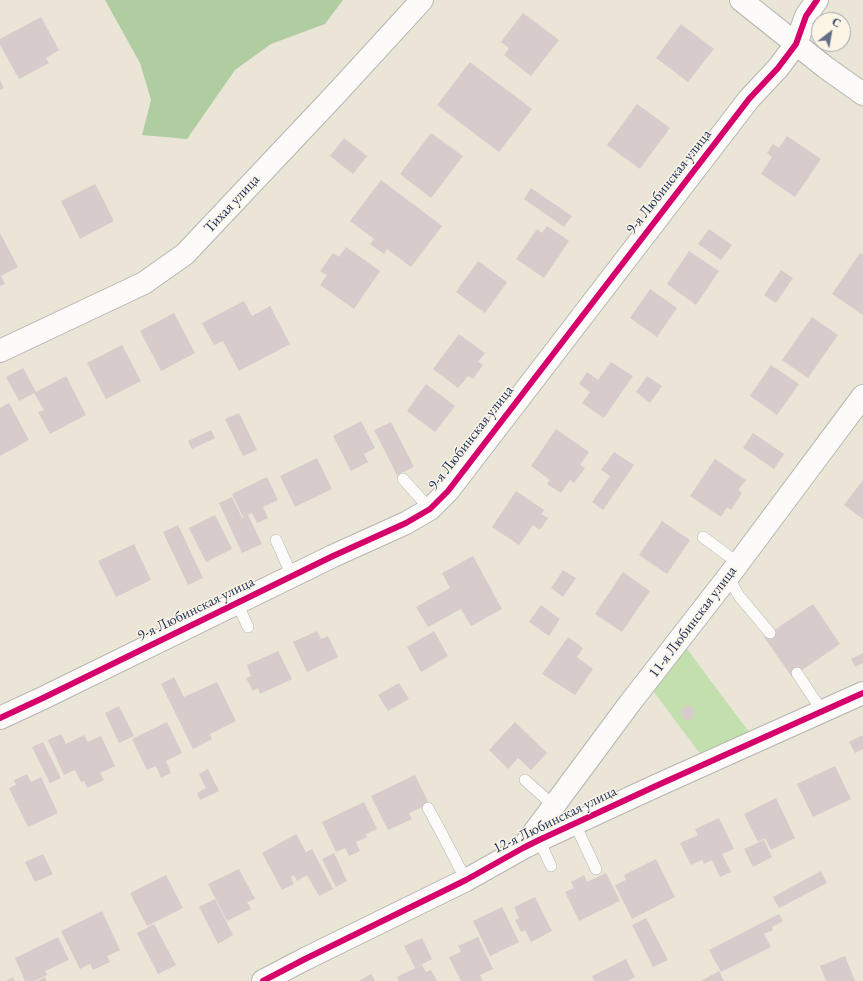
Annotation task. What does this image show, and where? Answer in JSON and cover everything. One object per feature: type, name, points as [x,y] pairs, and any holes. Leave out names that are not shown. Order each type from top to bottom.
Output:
[{"type":"street","name":"Тихая улица","points":[[0,351],[144,283],[185,254],[422,0]]},
{"type":"street","points":[[741,0],[825,67],[863,94]]},
{"type":"street","name":"9-я Любинская улица","points":[[0,718],[333,556],[406,523],[430,508],[448,491],[749,99],[778,68],[796,44],[806,16],[817,0]]},
{"type":"street","name":"11-я Любинская улица","points":[[531,844],[554,806],[630,703],[733,570],[863,396]]},
{"type":"street","name":"12-я Любинская улица","points":[[264,981],[305,959],[466,880],[531,844],[863,693]]},
{"type":"lane","points":[[403,479],[430,508]]},
{"type":"lane","points":[[703,538],[733,570],[739,596],[770,633]]},
{"type":"lane","points":[[276,540],[292,576]]},
{"type":"lane","points":[[237,603],[248,627]]},
{"type":"lane","points":[[797,673],[822,711]]},
{"type":"lane","points":[[525,780],[554,806]]},
{"type":"lane","points":[[428,808],[466,880]]},
{"type":"lane","points":[[575,824],[596,869]]},
{"type":"lane","points":[[531,844],[551,866]]},
{"type":"green space","points":[[105,0],[343,0],[325,24],[271,44],[235,70],[187,139],[142,135],[151,100],[140,63]]},
{"type":"green space","points":[[684,645],[749,732],[701,755],[651,688]]},
{"type":"building","points":[[523,13],[559,40],[531,76],[504,55],[509,48],[501,42]]},
{"type":"building","points":[[41,17],[59,50],[46,58],[49,63],[19,79],[0,45],[0,39]]},
{"type":"building","points":[[681,24],[714,49],[688,82],[656,58]]},
{"type":"building","points":[[470,62],[532,109],[499,152],[437,105]]},
{"type":"building","points":[[0,80],[4,88],[0,90]]},
{"type":"building","points":[[637,104],[670,128],[640,169],[607,145]]},
{"type":"building","points":[[431,133],[463,156],[431,198],[400,174]]},
{"type":"building","points":[[787,136],[821,159],[795,197],[761,174],[772,157],[767,153],[773,144],[779,148]]},
{"type":"building","points":[[344,138],[367,156],[353,174],[330,156]]},
{"type":"building","points":[[381,180],[442,226],[411,267],[387,249],[384,254],[370,244],[374,239],[350,221]]},
{"type":"building","points":[[95,184],[114,221],[80,239],[61,201]]},
{"type":"building","points":[[531,188],[572,216],[564,227],[524,199]]},
{"type":"building","points":[[547,226],[569,241],[544,278],[516,259],[537,229],[542,233]]},
{"type":"building","points":[[709,229],[732,245],[721,260],[698,244]]},
{"type":"building","points":[[0,233],[18,267],[1,276],[5,284],[0,286]]},
{"type":"building","points":[[346,247],[380,271],[354,309],[320,285],[327,275],[320,271],[333,253],[339,257]]},
{"type":"building","points":[[689,251],[719,271],[696,305],[667,284]]},
{"type":"building","points":[[860,253],[863,255],[863,315],[832,294]]},
{"type":"building","points":[[478,261],[507,282],[485,313],[456,292]]},
{"type":"building","points":[[781,270],[793,278],[776,303],[764,295]]},
{"type":"building","points":[[650,289],[677,308],[657,337],[630,318]]},
{"type":"building","points":[[244,301],[252,316],[270,306],[290,344],[239,371],[223,341],[214,345],[202,323]]},
{"type":"building","points":[[174,313],[195,353],[161,371],[140,331]]},
{"type":"building","points":[[812,317],[838,335],[808,378],[782,360]]},
{"type":"building","points":[[459,334],[485,353],[478,362],[483,365],[473,379],[468,376],[458,388],[433,369]]},
{"type":"building","points":[[122,345],[141,381],[106,399],[87,363]]},
{"type":"building","points":[[611,362],[633,376],[604,418],[582,403],[590,392],[579,384],[587,372],[598,380]]},
{"type":"building","points":[[771,365],[799,384],[777,415],[750,396]]},
{"type":"building","points":[[23,368],[36,392],[19,401],[6,377]]},
{"type":"building","points":[[66,376],[86,415],[50,434],[38,412],[44,410],[34,393]]},
{"type":"building","points":[[647,376],[662,386],[650,403],[636,392]]},
{"type":"building","points":[[426,384],[455,406],[435,432],[407,411]]},
{"type":"building","points":[[9,403],[29,440],[0,456],[0,408]]},
{"type":"building","points":[[239,413],[257,450],[243,456],[225,419]]},
{"type":"building","points":[[361,421],[375,448],[364,454],[368,462],[351,471],[333,436]]},
{"type":"building","points":[[391,422],[414,467],[397,475],[374,430]]},
{"type":"building","points":[[556,429],[589,452],[580,465],[585,468],[574,483],[570,480],[561,493],[547,484],[550,480],[531,466]]},
{"type":"building","points":[[211,430],[215,438],[192,449],[188,441]]},
{"type":"building","points":[[753,433],[784,454],[774,469],[743,448]]},
{"type":"building","points":[[614,452],[634,465],[603,510],[592,502],[610,476],[601,470]]},
{"type":"building","points":[[317,458],[332,489],[295,507],[280,476]]},
{"type":"building","points":[[715,459],[746,480],[738,490],[742,493],[731,510],[727,507],[721,517],[690,496]]},
{"type":"building","points":[[267,477],[278,500],[263,507],[268,518],[257,523],[252,513],[243,517],[232,494]]},
{"type":"building","points":[[863,480],[863,519],[844,505]]},
{"type":"building","points":[[516,491],[544,510],[541,514],[548,518],[540,530],[533,525],[519,545],[492,527]]},
{"type":"building","points":[[232,497],[242,518],[248,515],[262,544],[242,553],[219,503]]},
{"type":"building","points":[[215,515],[232,549],[206,562],[189,528]]},
{"type":"building","points":[[662,521],[690,540],[667,574],[639,555]]},
{"type":"building","points":[[178,525],[203,578],[188,585],[163,532]]},
{"type":"building","points":[[134,544],[151,580],[116,597],[98,561]]},
{"type":"building","points":[[473,556],[502,609],[471,626],[461,609],[428,627],[416,607],[450,588],[442,573]]},
{"type":"building","points":[[563,570],[576,578],[563,597],[551,588]]},
{"type":"building","points":[[623,572],[650,591],[622,632],[595,614]]},
{"type":"building","points":[[813,604],[840,644],[792,677],[764,637]]},
{"type":"building","points":[[541,605],[560,619],[549,636],[529,622]]},
{"type":"building","points":[[317,631],[321,639],[328,636],[338,657],[307,672],[293,642]]},
{"type":"building","points":[[434,631],[448,656],[421,672],[407,647]]},
{"type":"building","points":[[568,637],[583,648],[577,657],[593,669],[575,695],[542,674]]},
{"type":"building","points":[[278,651],[292,679],[260,694],[258,688],[253,691],[246,678],[251,676],[247,665]]},
{"type":"building","points":[[863,653],[863,663],[855,667],[851,659]]},
{"type":"building","points":[[174,677],[184,697],[217,682],[236,721],[210,734],[212,739],[193,749],[161,684]]},
{"type":"building","points":[[399,683],[409,699],[388,711],[378,695]]},
{"type":"building","points":[[119,706],[134,736],[119,743],[105,713]]},
{"type":"building","points":[[688,706],[693,708],[695,713],[693,718],[688,720],[683,718],[681,713],[683,708]]},
{"type":"building","points":[[167,722],[182,753],[166,761],[171,773],[161,778],[156,766],[147,770],[132,739]]},
{"type":"building","points":[[515,722],[547,753],[531,770],[518,758],[508,769],[489,750]]},
{"type":"building","points":[[61,734],[66,744],[84,735],[88,742],[101,736],[115,766],[100,773],[104,780],[87,788],[84,781],[81,782],[75,770],[64,775],[48,740]]},
{"type":"building","points":[[863,735],[863,749],[855,753],[849,742]]},
{"type":"building","points":[[43,742],[61,778],[50,783],[32,747]]},
{"type":"building","points":[[835,766],[851,799],[813,817],[797,784]]},
{"type":"building","points":[[208,769],[219,791],[200,800],[197,793],[206,788],[199,774]]},
{"type":"building","points":[[27,774],[31,782],[41,777],[58,813],[28,827],[9,788],[16,785],[14,780]]},
{"type":"building","points":[[415,775],[429,804],[409,813],[412,819],[388,830],[371,796]]},
{"type":"building","points":[[776,798],[795,838],[771,850],[765,838],[758,842],[744,814]]},
{"type":"building","points":[[364,802],[377,829],[366,834],[367,837],[356,842],[360,851],[349,856],[345,848],[336,852],[322,822]]},
{"type":"building","points":[[719,818],[734,849],[722,854],[731,872],[720,877],[712,860],[704,864],[702,860],[691,865],[680,843],[698,835],[695,829]]},
{"type":"building","points":[[296,834],[306,852],[312,849],[333,889],[319,896],[307,875],[297,881],[294,875],[291,877],[294,884],[282,890],[262,853]]},
{"type":"building","points":[[764,840],[772,857],[753,867],[744,849]]},
{"type":"building","points":[[334,853],[347,881],[336,887],[322,859]]},
{"type":"building","points":[[43,854],[53,874],[35,882],[25,862]]},
{"type":"building","points":[[656,859],[675,897],[632,919],[615,885],[626,880],[624,875]]},
{"type":"building","points":[[239,869],[255,899],[247,902],[251,909],[227,921],[208,884]]},
{"type":"building","points":[[821,871],[827,883],[779,908],[773,897]]},
{"type":"building","points":[[606,873],[620,901],[579,921],[565,892],[574,888],[571,882],[584,875],[587,882]]},
{"type":"building","points":[[166,875],[183,908],[147,926],[130,893]]},
{"type":"building","points":[[535,897],[552,931],[531,942],[525,930],[521,932],[515,920],[519,918],[514,907]]},
{"type":"building","points":[[215,899],[233,935],[218,944],[199,907]]},
{"type":"building","points":[[502,907],[519,942],[490,956],[473,921]]},
{"type":"building","points":[[102,911],[120,950],[107,956],[110,962],[93,970],[90,964],[80,969],[61,931]]},
{"type":"building","points":[[779,914],[783,921],[772,927],[773,930],[764,934],[771,947],[721,972],[709,950]]},
{"type":"building","points":[[646,918],[668,960],[653,967],[632,925]]},
{"type":"building","points":[[154,924],[176,965],[158,974],[137,933]]},
{"type":"building","points":[[58,937],[69,960],[45,971],[47,975],[34,981],[25,981],[15,958]]},
{"type":"building","points":[[478,937],[493,969],[480,975],[483,981],[461,981],[449,957],[461,952],[458,946]]},
{"type":"building","points":[[422,938],[432,959],[415,968],[404,946]]},
{"type":"building","points":[[845,956],[855,981],[826,981],[820,966]]},
{"type":"building","points":[[626,959],[635,977],[627,981],[594,981],[592,976]]},
{"type":"building","points":[[422,965],[426,972],[431,970],[437,981],[399,981],[397,977]]},
{"type":"building","points":[[719,971],[724,981],[701,981]]},
{"type":"building","points":[[371,974],[375,981],[359,981]]},
{"type":"building","points":[[13,977],[15,981],[6,981]]},
{"type":"building","points":[[45,977],[47,981],[37,981]]},
{"type":"cycle path","points":[[0,718],[333,556],[406,523],[430,509],[448,491],[749,99],[778,68],[796,44],[806,16],[817,0]]},
{"type":"cycle path","points":[[263,981],[466,880],[539,840],[863,693]]}]
